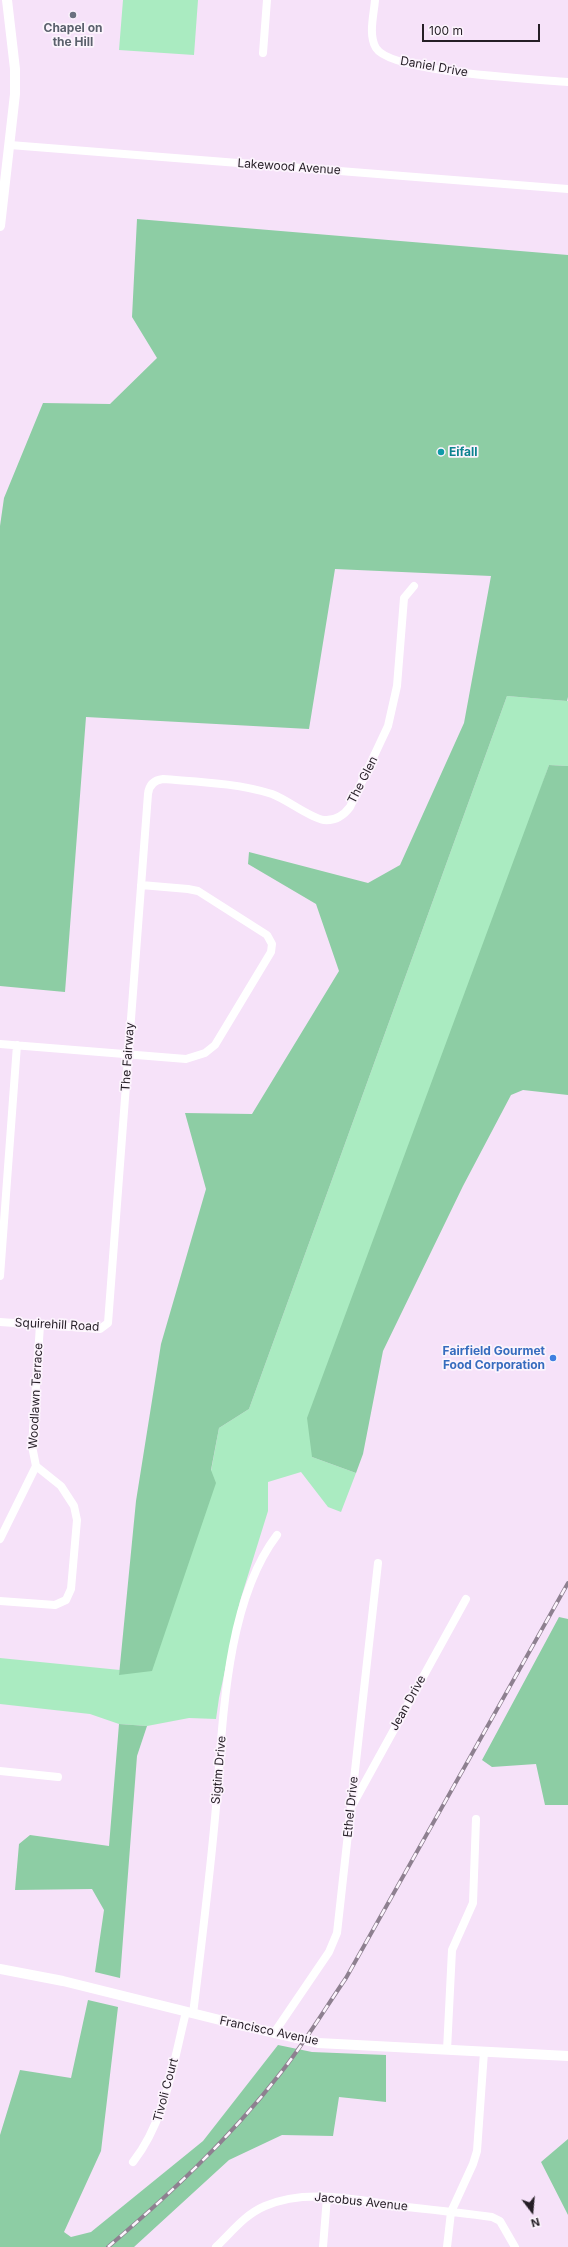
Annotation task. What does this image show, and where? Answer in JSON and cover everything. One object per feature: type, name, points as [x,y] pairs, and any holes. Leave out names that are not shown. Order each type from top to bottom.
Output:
[{"type":"main road","points":[[0,226],[10,145],[15,81],[7,0]]},
{"type":"main road","name":"Francisco Avenue","points":[[0,1969],[63,1981],[189,2013],[318,2043],[568,2056]]},
{"type":"street","points":[[263,53],[267,0]]},
{"type":"street","name":"Daniel Drive","points":[[375,0],[374,43],[378,51],[389,59],[450,72],[568,82]]},
{"type":"street","name":"Lakewood Avenue","points":[[10,145],[568,189]]},
{"type":"street","name":"The Glen","points":[[148,794],[150,786],[160,779],[232,786],[274,795],[324,820],[334,819],[344,814],[350,806],[388,726],[397,686],[404,598],[414,586]]},
{"type":"street","name":"The Fairway","points":[[108,1320],[148,794]]},
{"type":"street","points":[[0,1044],[186,1059],[205,1053],[219,1039],[269,955],[272,944],[267,935],[203,894],[188,889],[140,885]]},
{"type":"street","points":[[0,1276],[17,1045]]},
{"type":"street","name":"Squirehill Road","points":[[0,1322],[100,1329],[105,1327],[108,1320]]},
{"type":"street","name":"Woodlawn Terrace","points":[[0,1539],[36,1466],[32,1446],[40,1325]]},
{"type":"street","name":"Woodlawn Terrace","points":[[0,1601],[55,1606],[66,1600],[71,1589],[77,1520],[74,1506],[65,1490],[36,1466]]},
{"type":"street","name":"Sigtim Drive","points":[[189,2013],[232,1652],[249,1587],[264,1551],[277,1535]]},
{"type":"street","name":"Ethel Drive","points":[[274,2033],[329,1952],[337,1933],[378,1563]]},
{"type":"street","name":"Jean Drive","points":[[350,1808],[466,1599]]},
{"type":"street","points":[[0,1771],[58,1777]]},
{"type":"street","points":[[447,2050],[452,1950],[473,1904],[476,1819]]},
{"type":"street","name":"Tivoli Court","points":[[133,2162],[144,2149],[157,2124],[189,2013]]},
{"type":"street","points":[[447,2247],[451,2212],[473,2164],[477,2151],[484,2052]]},
{"type":"street","name":"Jacobus Avenue","points":[[216,2247],[246,2217],[265,2206],[294,2197],[327,2198],[492,2217],[500,2221],[515,2247]]},
{"type":"street","points":[[323,2247],[327,2198]]},
{"type":"green space","points":[[123,0],[198,0],[194,55],[119,50]]},
{"type":"green space","points":[[137,219],[568,255],[568,697],[567,701],[507,696],[249,1409],[219,1428],[211,1470],[216,1483],[152,1671],[119,1675],[136,1501],[161,1344],[206,1189],[185,1113],[252,1114],[339,971],[316,904],[248,864],[249,852],[368,883],[400,865],[464,723],[491,576],[335,569],[309,729],[86,717],[65,992],[0,986],[0,526],[4,498],[43,403],[110,404],[157,358],[132,317]]},
{"type":"green space","points":[[507,696],[568,701],[568,766],[549,765],[312,1457],[356,1473],[341,1512],[328,1507],[301,1472],[268,1482],[268,1511],[240,1601],[219,1698],[216,1719],[189,1718],[147,1726],[119,1724],[90,1714],[0,1704],[0,1658],[120,1670],[119,1675],[211,1471],[219,1428],[249,1409]]},
{"type":"green space","points":[[549,765],[568,766],[568,1095],[523,1090],[511,1095],[463,1186],[383,1351],[363,1454],[356,1473],[312,1457],[307,1418]]},
{"type":"green space","points":[[559,1617],[568,1619],[568,1805],[545,1805],[536,1764],[492,1767],[482,1760]]},
{"type":"green space","points":[[119,1724],[147,1726],[137,1756],[120,1978],[95,1972],[104,1910],[92,1889],[15,1890],[19,1844],[30,1835],[109,1846]]},
{"type":"green space","points":[[88,2000],[118,2007],[101,2151],[64,2232],[71,2237],[91,2232],[203,2141],[278,2045],[312,2052],[386,2055],[386,2102],[339,2097],[333,2136],[282,2135],[229,2160],[134,2247],[0,2247],[0,2135],[20,2070],[71,2078]]},
{"type":"green space","points":[[568,2139],[568,2215],[541,2162]]},
{"type":"railway","points":[[108,2247],[154,2207],[219,2144],[260,2099],[305,2039],[346,1978],[568,1583]]},
{"type":"place","name":"Chapel on the Hill","points":[[73,15]]},
{"type":"place","name":"Eifall","points":[[441,452]]},
{"type":"place","name":"Fairfield Gourmet Food Corporation","points":[[553,1358]]}]
